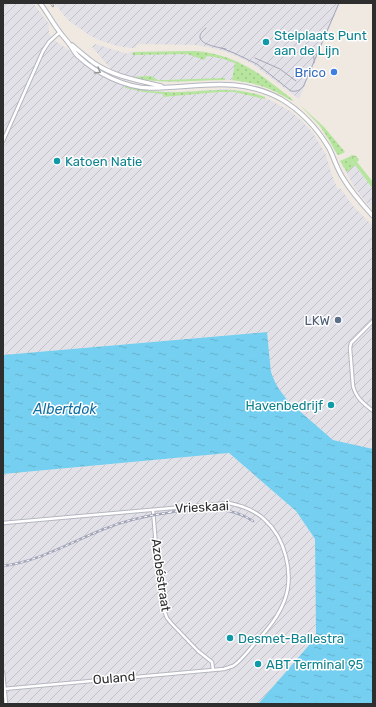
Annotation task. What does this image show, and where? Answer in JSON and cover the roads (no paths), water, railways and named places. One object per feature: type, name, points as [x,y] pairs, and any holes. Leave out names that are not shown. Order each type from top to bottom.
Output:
[{"type":"street","points":[[40,3],[78,56],[110,78],[126,84],[149,88],[216,84],[248,87],[262,91],[286,102],[300,112],[317,130],[329,148],[349,188],[373,216]]},
{"type":"street","points":[[3,141],[43,51],[49,42],[60,32]]},
{"type":"street","points":[[373,321],[352,343],[350,351],[354,392],[361,401],[373,411]]},
{"type":"street","name":"Vrieskaai","points":[[3,523],[230,503],[249,509],[265,519],[272,526],[278,536],[288,565],[288,588],[275,619],[234,666],[224,669]]},
{"type":"street","name":"Azobéstraat","points":[[153,510],[162,605],[167,618],[172,624],[198,651],[212,662],[213,670]]},
{"type":"street","name":"Ouland","points":[[4,689],[224,669]]},
{"type":"street","points":[[3,672],[6,704]]},
{"type":"water","name":"Albertdok","points":[[267,332],[271,372],[279,389],[288,401],[333,440],[373,449],[373,704],[258,704],[316,637],[315,539],[296,511],[229,453],[3,474],[3,355]]},
{"type":"tram line","points":[[221,48],[257,64],[291,91],[299,90],[304,85],[339,3]]},
{"type":"tram line","points":[[206,28],[201,33],[200,37],[202,41],[226,49]]},
{"type":"tram line","points":[[306,50],[313,54],[314,63]]},
{"type":"tram line","points":[[255,58],[280,69],[296,81]]},
{"type":"railway","points":[[169,512],[202,509],[223,510],[233,512],[253,521]]},
{"type":"railway","points":[[3,566],[17,564],[43,556],[104,529],[129,520],[173,512]]},
{"type":"place","name":"Stelplaats Punt aan de Lijn","points":[[266,42]]},
{"type":"place","name":"Brico","points":[[334,72]]},
{"type":"place","name":"Katoen Natie","points":[[57,161]]},
{"type":"place","name":"LKW","points":[[338,320]]},
{"type":"place","name":"Havenbedrijf","points":[[331,405]]},
{"type":"place","name":"Desmet-Ballestra","points":[[230,638]]},
{"type":"place","name":"ABT Terminal 95","points":[[258,664]]}]
